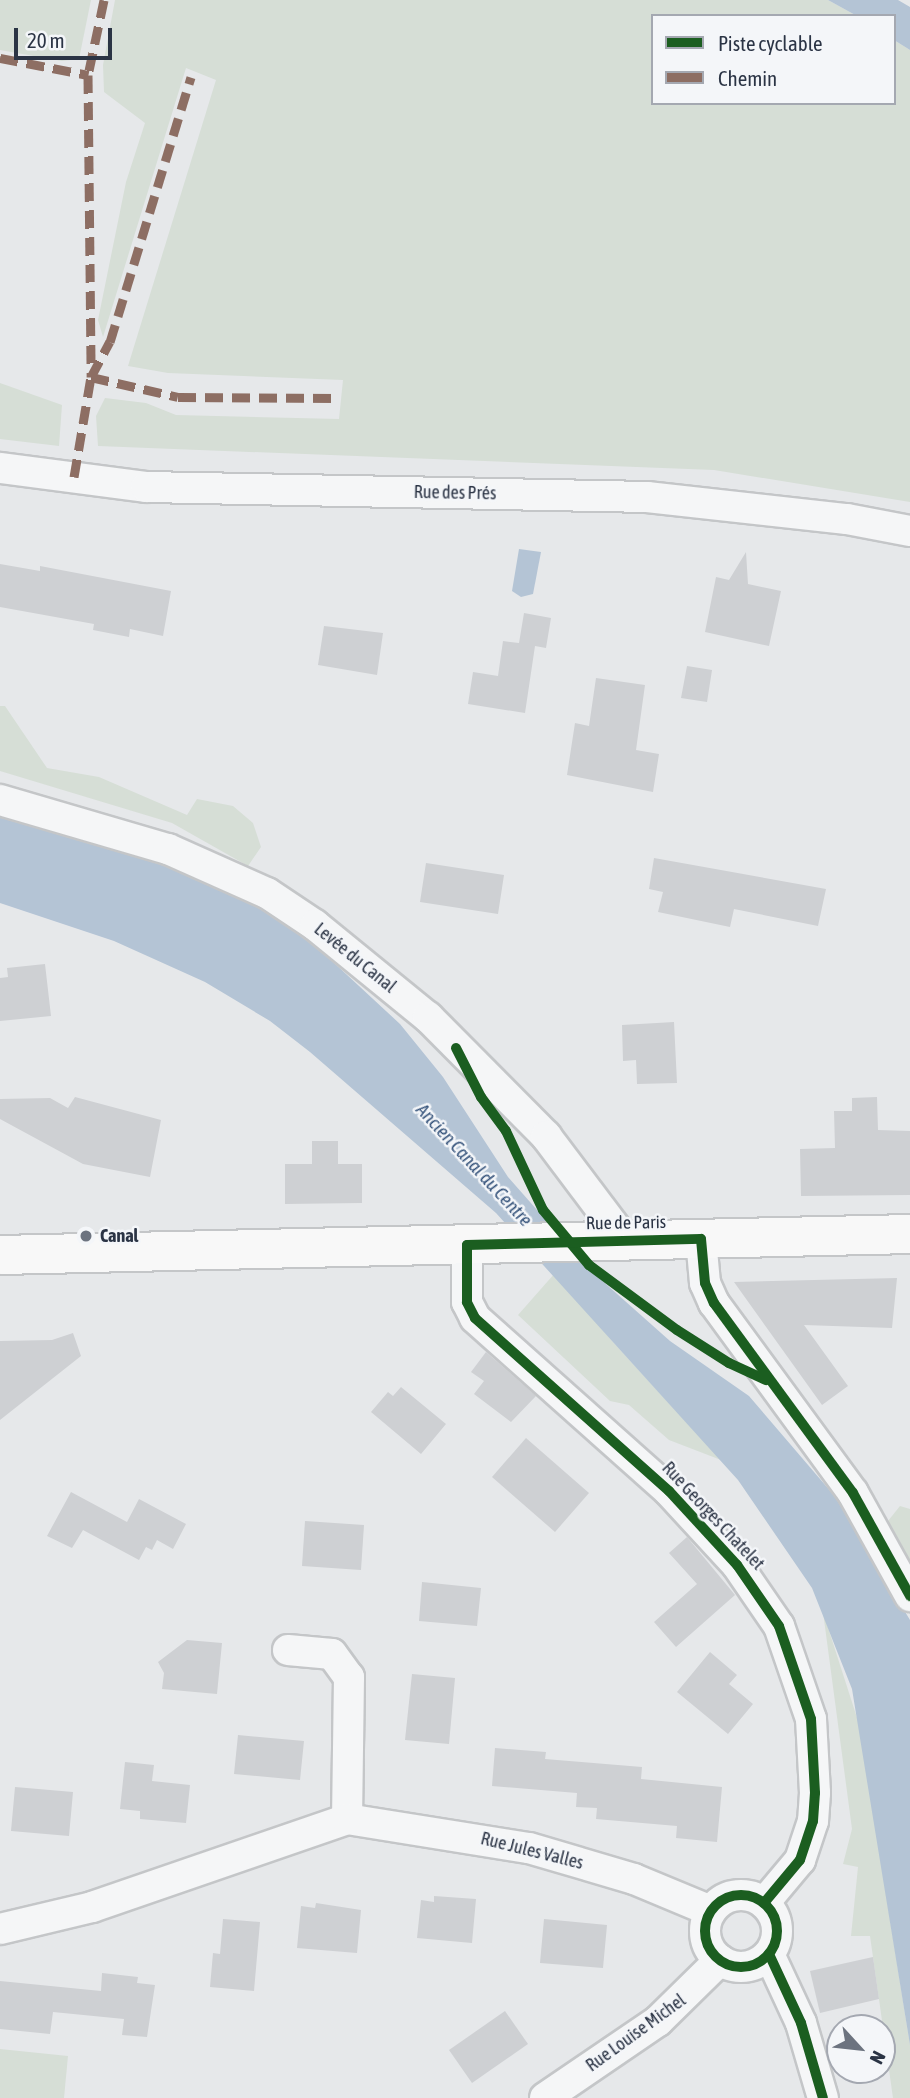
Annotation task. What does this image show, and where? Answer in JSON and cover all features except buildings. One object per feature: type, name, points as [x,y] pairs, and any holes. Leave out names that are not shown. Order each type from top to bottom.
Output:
[{"type":"main road","name":"Rue de Paris","points":[[0,1255],[910,1234]]},
{"type":"street","name":"Rue des Prés","points":[[0,467],[146,487],[647,497],[847,519],[910,531]]},
{"type":"street","name":"Levée du Canal","points":[[0,800],[169,849],[267,894],[315,925],[428,1017],[546,1136],[608,1241]]},
{"type":"street","points":[[701,1239],[705,1283],[714,1303],[853,1493],[910,1595]]},
{"type":"street","name":"Rue Georges Chatelet","points":[[472,1245],[467,1302],[475,1318],[669,1492],[737,1565],[779,1626],[811,1719],[815,1793],[813,1821],[800,1860],[764,1903]]},
{"type":"street","points":[[288,1650],[332,1654],[349,1677],[347,1819]]},
{"type":"street","name":"Rue Jules Valles","points":[[0,1929],[92,1907],[347,1819],[528,1848],[634,1879],[711,1911]]},
{"type":"street","points":[[742,1895],[764,1903],[777,1933],[769,1954],[740,1967],[720,1960],[707,1942],[711,1911],[719,1902],[742,1895]]},
{"type":"street","points":[[769,1954],[801,2023],[823,2098]]},
{"type":"street","name":"Rue Louise Michel","points":[[545,2098],[658,2021],[689,1995],[720,1960]]},
{"type":"shaded area","points":[[0,0],[91,0],[79,59],[62,61],[0,50]]},
{"type":"shaded area","points":[[115,0],[828,0],[853,14],[651,14],[651,105],[896,105],[896,41],[910,50],[910,502],[714,470],[98,446],[96,416],[105,398],[146,403],[176,415],[339,419],[343,380],[168,373],[128,366],[216,80],[186,68],[103,337],[98,320],[126,182],[145,123],[104,92],[103,65]]},
{"type":"shaded area","points":[[0,383],[62,405],[59,446],[0,439]]},
{"type":"shaded area","points":[[0,706],[5,706],[47,768],[99,777],[187,815],[197,799],[233,806],[253,823],[261,847],[248,866],[172,823],[0,771]]},
{"type":"shaded area","points":[[555,1273],[613,1342],[721,1460],[669,1440],[629,1405],[610,1401],[518,1315]]},
{"type":"shaded area","points":[[900,1506],[910,1509],[910,1568],[888,1521]]},
{"type":"shaded area","points":[[823,1612],[859,1724],[910,2045],[910,2098],[893,2098],[891,2084],[896,2084],[896,2014],[881,2014],[870,1936],[851,1936],[858,1867],[843,1864],[852,1829]]},
{"type":"shaded area","points":[[0,2049],[68,2056],[64,2098],[0,2098]]},
{"type":"water","points":[[828,0],[898,0],[910,7],[910,50],[896,41],[896,14],[853,14]]},
{"type":"water","points":[[519,549],[541,552],[533,594],[521,597],[512,591]]},
{"type":"water","name":"Ancien Canal du Centre","points":[[0,811],[131,846],[248,898],[304,935],[400,1024],[443,1077],[508,1177],[589,1269],[670,1341],[749,1396],[838,1500],[910,1620],[910,2045],[852,1689],[812,1588],[738,1480],[496,1213],[310,1052],[270,1021],[205,982],[114,941],[0,903]]},
{"type":"marked path","points":[[104,0],[88,75],[91,377],[178,397],[337,398]]},
{"type":"marked path","points":[[0,58],[88,75]]},
{"type":"marked path","points":[[74,477],[91,377],[110,342],[191,77]]},
{"type":"cycle path","points":[[456,1048],[481,1097],[506,1131],[543,1210],[589,1265],[677,1330],[729,1363],[766,1380]]},
{"type":"cycle path","points":[[764,1903],[800,1860],[813,1821],[815,1793],[811,1719],[779,1626],[737,1565],[669,1491],[475,1318],[467,1302],[467,1245],[701,1239],[705,1283],[714,1303],[853,1493],[910,1596]]},
{"type":"cycle path","points":[[741,1895],[761,1901],[771,1911],[777,1931],[771,1951],[761,1961],[741,1967],[721,1961],[711,1951],[705,1931],[711,1911],[721,1901],[741,1895]]},
{"type":"cycle path","points":[[769,1954],[801,2023],[823,2098]]},
{"type":"place","name":"Canal","points":[[86,1236]]}]
